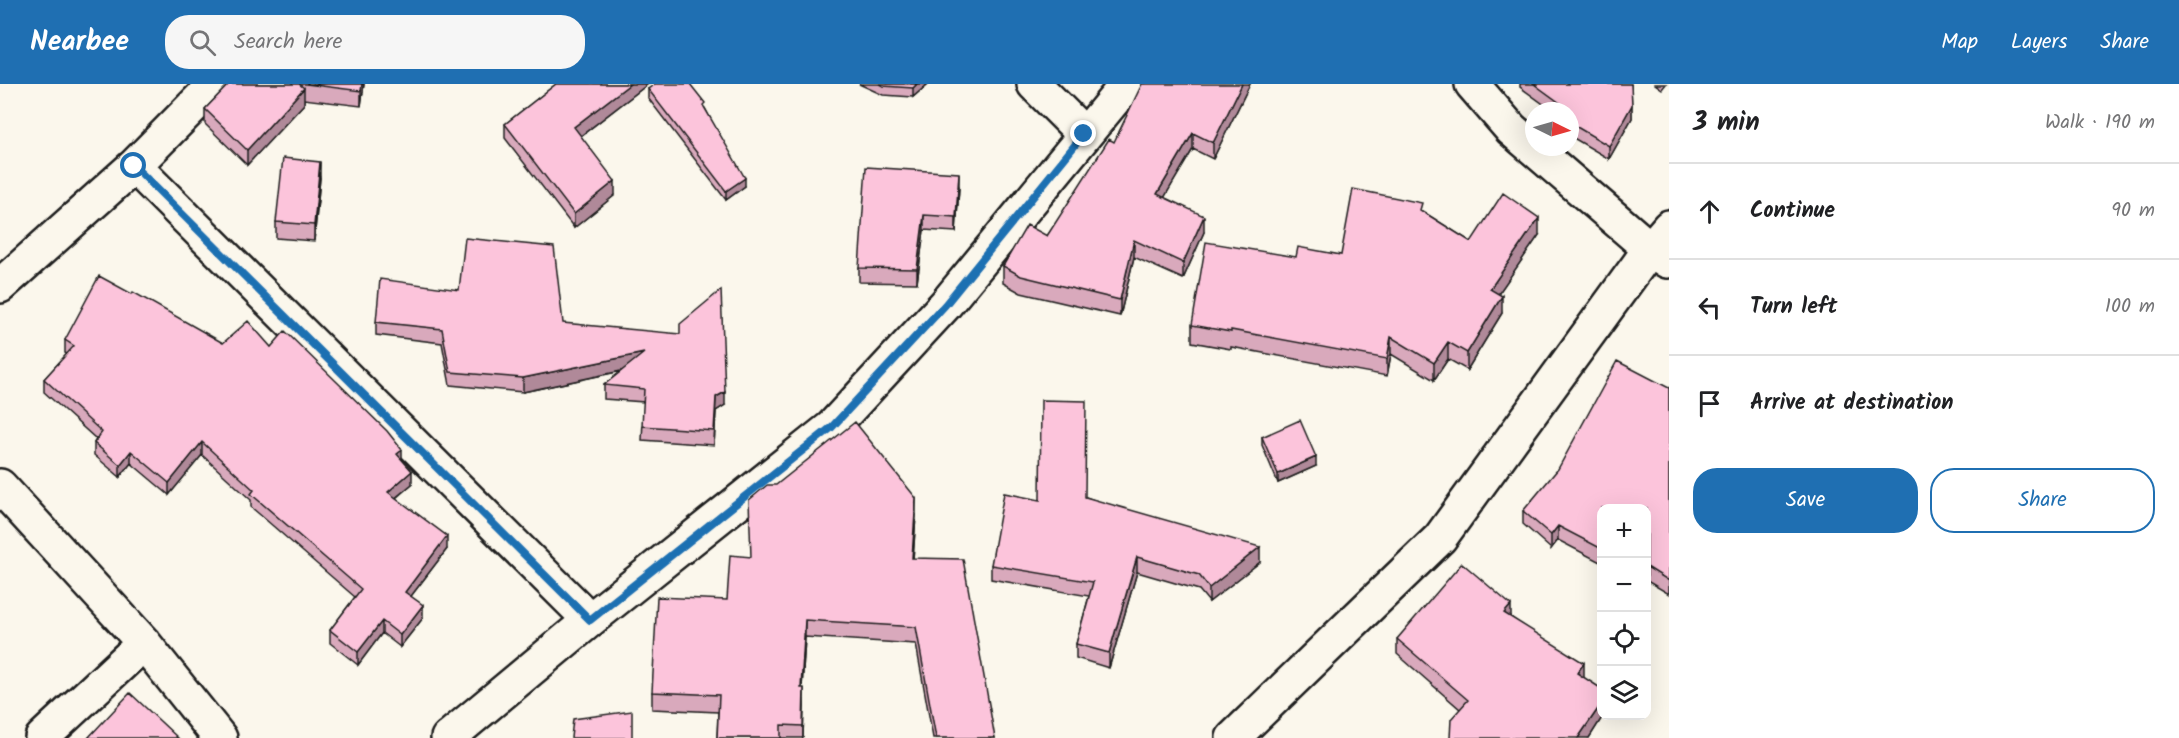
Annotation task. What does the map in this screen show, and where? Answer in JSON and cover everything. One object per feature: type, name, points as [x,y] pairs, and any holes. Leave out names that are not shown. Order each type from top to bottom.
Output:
[{"type":"street","points":[[0,286],[134,166],[214,84]]},
{"type":"street","points":[[1034,84],[1084,134]]},
{"type":"street","points":[[448,738],[590,620],[832,427],[945,305],[1127,84]]},
{"type":"street","points":[[1233,738],[1440,538],[1663,246],[1511,129],[1472,84]]},
{"type":"street","points":[[134,166],[590,620]]},
{"type":"street","points":[[0,486],[144,643],[219,738]]},
{"type":"street","points":[[42,738],[144,643]]},
{"type":"building","points":[[229,84],[299,84],[304,88],[247,150],[205,109]]},
{"type":"building","points":[[306,84],[362,84],[361,91]]},
{"type":"building","points":[[556,84],[630,84],[574,127],[615,181],[574,214],[505,124]]},
{"type":"building","points":[[655,84],[690,84],[705,103],[703,105],[745,178],[726,191],[648,89]]},
{"type":"building","points":[[879,84],[917,84],[913,88]]},
{"type":"building","points":[[1142,84],[1242,84],[1213,143],[1193,133],[1157,194],[1204,216],[1183,263],[1134,240],[1120,300],[1021,276],[1003,266],[1027,225],[1047,236],[1109,139],[1114,142]]},
{"type":"building","points":[[1534,84],[1631,84],[1632,105],[1609,146],[1579,128],[1579,102],[1559,102]]},
{"type":"building","points":[[283,158],[320,162],[314,225],[276,222]]},
{"type":"building","points":[[866,167],[959,173],[956,217],[924,215],[917,269],[859,268]]},
{"type":"building","points":[[1353,189],[1422,203],[1420,210],[1471,242],[1503,193],[1539,218],[1490,289],[1502,296],[1467,353],[1448,342],[1434,363],[1391,337],[1387,359],[1192,325],[1206,242],[1296,257],[1298,247],[1341,255]]},
{"type":"building","points":[[465,238],[554,247],[563,323],[680,334],[680,324],[721,290],[725,392],[716,397],[714,431],[642,426],[644,389],[604,385],[644,353],[523,378],[450,372],[442,329],[376,322],[380,279],[459,290]]},
{"type":"building","points":[[99,276],[132,294],[133,292],[223,343],[248,321],[271,347],[285,331],[387,431],[402,450],[397,454],[412,471],[388,492],[447,536],[405,592],[423,605],[400,635],[382,621],[358,652],[330,630],[361,589],[251,494],[254,490],[202,442],[169,483],[131,451],[120,465],[94,443],[102,432],[44,379],[74,346],[65,340]]},
{"type":"building","points":[[1617,361],[1669,388],[1669,581],[1651,570],[1651,504],[1597,504],[1597,546],[1558,526],[1551,535],[1523,511],[1558,469]]},
{"type":"building","points":[[1041,400],[1086,401],[1085,497],[1260,547],[1209,588],[1199,575],[1137,557],[1109,653],[1076,644],[1093,582],[991,565],[1004,493],[1040,500]]},
{"type":"building","points":[[1300,420],[1316,457],[1278,474],[1262,437]]},
{"type":"building","points":[[855,422],[916,498],[912,558],[963,559],[995,738],[936,738],[916,627],[805,620],[801,688],[804,688],[803,726],[781,725],[781,738],[717,738],[719,695],[652,692],[657,597],[727,600],[730,555],[751,557],[749,500],[767,485],[776,485]]},
{"type":"building","points":[[1462,563],[1511,605],[1504,613],[1584,663],[1577,673],[1597,686],[1597,710],[1578,738],[1450,738],[1451,719],[1468,700],[1397,639]]},
{"type":"building","points":[[130,693],[178,738],[88,738]]},
{"type":"building","points":[[632,711],[632,738],[571,738],[573,719]]},
{"type":"route","points":[[134,166],[590,620],[832,427],[945,305],[1084,134]]}]
